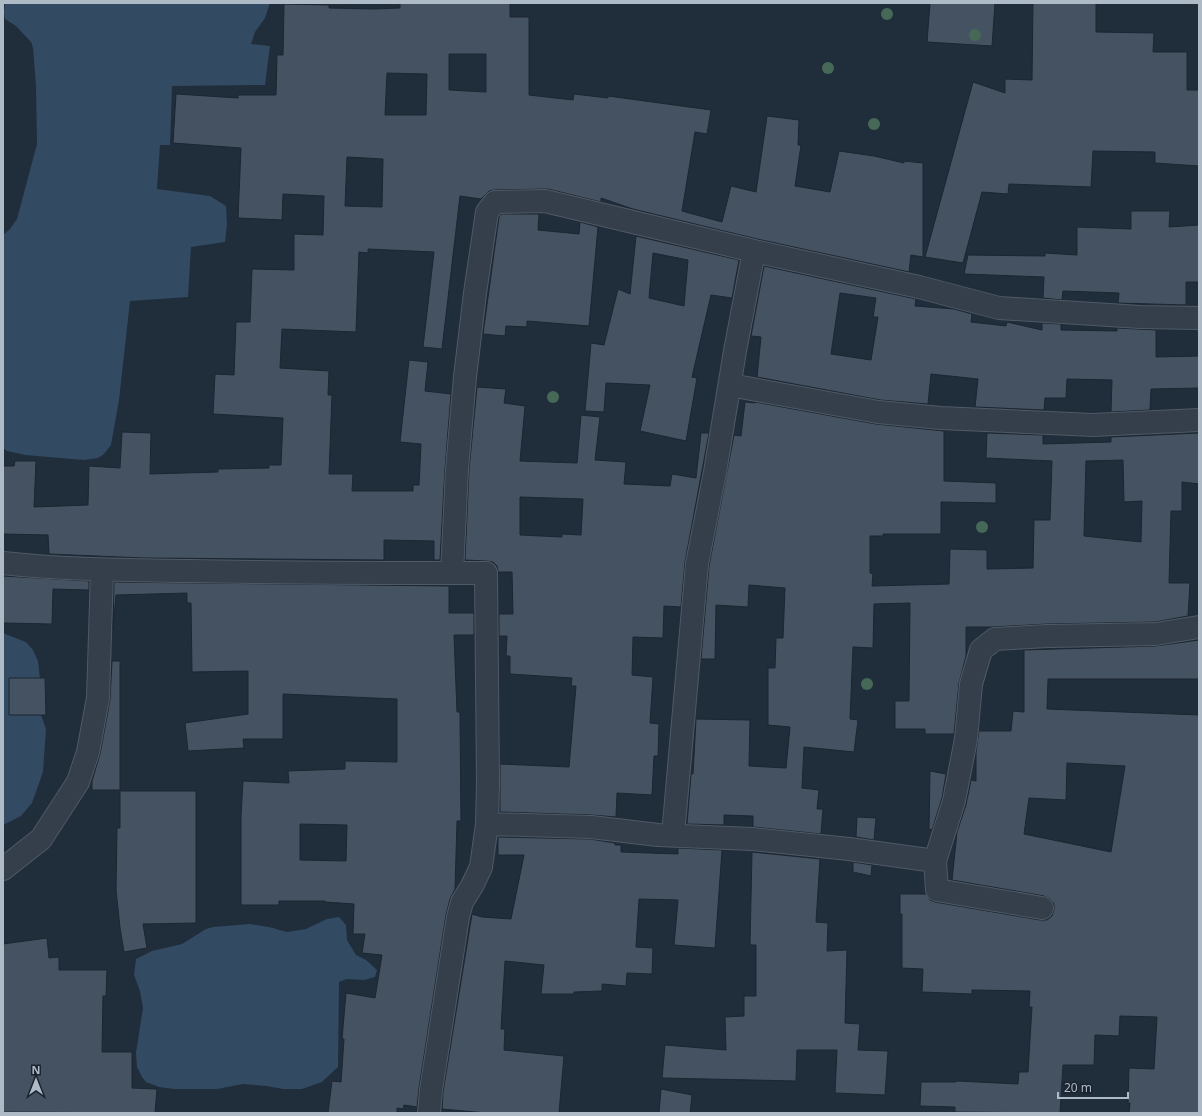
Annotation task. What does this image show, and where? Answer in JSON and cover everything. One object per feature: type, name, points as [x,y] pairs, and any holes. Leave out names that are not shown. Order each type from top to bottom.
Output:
[{"type":"street","points":[[452,573],[457,469],[475,293],[487,212],[495,202],[545,201],[754,251],[919,287],[999,308],[1140,317],[1199,318]]},
{"type":"street","points":[[673,835],[697,564],[715,472],[754,251]]},
{"type":"street","points":[[730,385],[878,412],[941,418],[1093,425],[1199,420]]},
{"type":"street","points":[[3,563],[28,566],[102,570],[275,573],[486,573],[487,824],[481,867],[462,902],[458,917],[431,1090],[429,1113]]},
{"type":"street","points":[[3,870],[41,840],[78,782],[88,752],[98,698],[102,570]]},
{"type":"street","points":[[1042,908],[937,890],[936,861],[954,802],[966,739],[971,684],[981,650],[995,639],[1048,636],[1156,634],[1199,627]]},
{"type":"street","points":[[487,824],[591,827],[658,835],[752,839],[849,849],[936,861]]},
{"type":"water","points":[[5,3],[270,3],[265,18],[255,32],[251,44],[270,46],[265,85],[172,86],[170,145],[160,145],[157,189],[210,196],[226,206],[227,224],[225,242],[191,247],[188,297],[130,301],[119,400],[111,445],[104,454],[98,458],[84,460],[25,455],[7,451],[3,448],[3,235],[10,229],[17,219],[37,144],[36,86],[33,48],[31,42],[16,26],[5,19]]},
{"type":"water","points":[[3,633],[26,642],[33,650],[38,661],[40,679],[40,712],[46,729],[43,772],[32,803],[21,816],[3,825]]},
{"type":"water","points":[[339,917],[346,925],[347,940],[356,955],[366,960],[377,970],[375,977],[364,980],[347,979],[339,982],[338,1067],[322,1082],[302,1089],[283,1089],[243,1084],[217,1089],[174,1089],[159,1087],[146,1082],[137,1067],[136,1053],[143,1008],[140,991],[134,975],[136,959],[152,951],[182,944],[206,929],[213,927],[250,924],[287,932],[306,929],[327,919]]},
{"type":"building","points":[[400,3],[510,3],[510,17],[529,17],[529,95],[573,100],[574,94],[608,98],[608,96],[711,110],[707,134],[695,132],[682,211],[722,222],[731,186],[756,192],[767,116],[799,120],[798,145],[801,145],[795,186],[830,192],[839,151],[874,156],[904,163],[904,161],[923,163],[923,257],[911,255],[909,272],[757,239],[633,209],[601,198],[601,202],[548,189],[494,190],[489,191],[481,199],[460,196],[442,349],[423,347],[434,252],[368,249],[368,253],[359,252],[356,332],[282,329],[280,368],[329,371],[328,395],[332,395],[329,474],[353,474],[352,491],[413,491],[413,485],[419,485],[421,444],[400,442],[409,360],[428,362],[425,391],[451,394],[440,560],[434,560],[434,541],[384,540],[384,560],[144,558],[49,554],[48,535],[3,534],[3,466],[14,466],[15,461],[36,461],[34,507],[88,505],[89,466],[120,468],[122,432],[151,433],[150,474],[218,472],[218,469],[269,468],[269,465],[281,465],[283,418],[213,414],[215,374],[234,375],[236,322],[250,322],[252,269],[294,270],[294,234],[323,235],[324,196],[283,194],[282,220],[238,218],[241,148],[173,143],[176,94],[238,98],[238,95],[276,95],[277,55],[283,55],[284,4],[329,5],[329,8],[400,8]],"holes":[[[449,54],[486,54],[486,92],[449,90]],[[387,73],[427,74],[426,115],[385,115]],[[347,157],[383,159],[382,207],[345,206]]]},
{"type":"building","points":[[930,3],[995,3],[992,46],[927,42]]},
{"type":"building","points":[[1033,3],[1096,3],[1096,32],[1154,33],[1153,52],[1187,52],[1187,90],[1199,90],[1199,166],[1155,163],[1155,152],[1093,151],[1091,187],[1009,184],[1008,194],[982,192],[963,263],[925,257],[973,82],[1005,93],[1005,79],[1032,80]]},
{"type":"building","points":[[1131,211],[1170,211],[1169,227],[1199,225],[1199,282],[1186,282],[1186,305],[1118,303],[1119,293],[1063,291],[1062,300],[1043,298],[1044,277],[964,274],[968,255],[1045,256],[1045,253],[1077,255],[1077,227],[1131,229]]},
{"type":"building","points":[[501,214],[539,214],[538,230],[579,234],[580,222],[598,227],[589,326],[527,321],[527,327],[506,326],[505,336],[483,334],[499,217]]},
{"type":"building","points":[[636,236],[739,260],[732,298],[711,295],[692,377],[697,378],[686,441],[640,431],[650,385],[606,383],[604,412],[585,411],[591,343],[604,345],[618,289],[630,294]],"holes":[[[653,253],[688,260],[684,306],[649,298]]]},
{"type":"building","points":[[764,266],[916,299],[915,306],[954,309],[972,314],[971,322],[1006,326],[1007,322],[1042,330],[1042,323],[1061,324],[1061,330],[1117,331],[1117,328],[1156,330],[1156,357],[1199,356],[1199,388],[1151,389],[1150,410],[1111,412],[1112,380],[1067,379],[1066,398],[1045,398],[1044,410],[975,407],[978,379],[931,374],[928,404],[880,400],[757,377],[761,337],[751,336]],"holes":[[[840,293],[876,298],[873,317],[878,317],[871,360],[831,354]]]},
{"type":"building","points":[[477,387],[506,389],[504,403],[525,406],[520,461],[577,463],[581,415],[600,417],[595,460],[626,462],[624,484],[670,486],[672,474],[696,478],[701,433],[709,433],[685,562],[681,607],[664,606],[663,638],[633,637],[632,675],[653,677],[650,723],[659,724],[658,756],[654,756],[652,795],[617,793],[616,817],[500,812],[500,764],[569,767],[576,686],[571,686],[572,678],[510,674],[510,656],[506,656],[507,636],[499,636],[499,614],[513,614],[512,572],[498,572],[497,566],[493,562],[465,560],[469,470]],"holes":[[[520,497],[583,499],[581,535],[562,534],[562,537],[520,535]]]},
{"type":"building","points":[[745,402],[755,402],[876,424],[944,431],[944,481],[996,483],[996,503],[941,502],[941,534],[883,534],[883,536],[870,536],[870,573],[873,574],[872,586],[949,584],[950,549],[987,550],[987,569],[1033,568],[1034,520],[1050,520],[1052,461],[986,458],[987,433],[1043,435],[1043,444],[1111,442],[1111,437],[1199,433],[1199,484],[1182,482],[1182,511],[1171,511],[1169,583],[1190,583],[1188,616],[1155,622],[966,627],[966,656],[959,683],[954,734],[925,734],[925,729],[895,729],[895,701],[909,701],[910,603],[874,604],[873,648],[853,647],[850,719],[858,720],[854,752],[804,747],[802,788],[819,790],[817,809],[823,809],[821,834],[753,827],[753,816],[724,815],[724,825],[687,824],[691,774],[693,774],[696,719],[750,720],[749,766],[786,768],[790,727],[768,725],[768,668],[775,668],[776,638],[783,638],[785,588],[749,585],[748,607],[716,605],[715,659],[701,659],[709,566],[734,435],[741,436]],"holes":[[[1123,460],[1124,502],[1142,501],[1141,542],[1084,536],[1086,461]]]},
{"type":"building","points":[[3,576],[89,581],[89,590],[53,589],[52,624],[3,623]]},
{"type":"building","points":[[114,582],[449,586],[449,613],[474,613],[474,635],[454,635],[457,712],[460,712],[461,821],[457,821],[455,889],[450,899],[446,915],[417,1107],[404,1105],[403,1109],[397,1108],[397,1113],[328,1113],[332,1081],[341,1082],[344,1039],[342,1039],[346,993],[375,998],[382,955],[362,953],[365,934],[353,934],[354,904],[325,901],[279,901],[279,905],[241,905],[241,816],[243,781],[289,783],[288,771],[345,769],[345,761],[397,762],[397,699],[283,694],[283,739],[243,739],[244,748],[188,751],[185,723],[248,714],[248,671],[192,672],[191,603],[187,603],[187,593],[116,595],[113,630]],"holes":[[[300,824],[347,825],[346,861],[300,860]]]},
{"type":"building","points":[[1199,640],[1199,679],[1048,679],[1047,709],[1199,715],[1199,1113],[1129,1113],[1129,1068],[1154,1069],[1157,1017],[1120,1016],[1119,1036],[1095,1035],[1094,1065],[1063,1065],[1060,1113],[955,1112],[955,1107],[920,1106],[921,1082],[957,1081],[1018,1084],[1019,1072],[1028,1072],[1032,1007],[1029,1007],[1030,991],[972,990],[972,994],[922,992],[923,969],[902,968],[902,914],[900,914],[900,894],[926,894],[930,900],[935,902],[1040,920],[1047,920],[1052,916],[1054,910],[1054,904],[1050,899],[1044,896],[952,880],[957,832],[966,805],[971,780],[976,781],[976,752],[979,731],[1011,731],[1013,711],[1024,712],[1024,650],[1156,646]],"holes":[[[1067,763],[1125,766],[1111,852],[1024,834],[1029,798],[1066,800]]]},
{"type":"building","points":[[112,661],[120,661],[120,790],[92,790],[92,781],[100,754],[110,700]]},
{"type":"building","points":[[9,678],[45,678],[46,715],[9,715]]},
{"type":"building","points":[[930,771],[946,774],[942,798],[932,830],[929,829]]},
{"type":"building","points":[[120,791],[196,791],[196,923],[143,924],[147,948],[124,952],[116,890],[117,828],[120,828]]},
{"type":"building","points":[[857,817],[876,818],[874,840],[856,837]]},
{"type":"building","points":[[498,837],[590,839],[621,845],[621,852],[678,854],[678,848],[722,850],[715,948],[674,945],[678,900],[639,899],[636,947],[653,948],[652,974],[627,973],[626,986],[602,984],[602,991],[574,992],[574,994],[541,994],[544,965],[505,961],[501,1029],[505,1029],[504,1050],[564,1056],[559,1113],[487,1113],[442,1109],[443,1092],[472,914],[482,917],[511,919],[524,855],[498,855]]},
{"type":"building","points":[[752,852],[820,859],[816,922],[828,923],[827,951],[847,950],[845,1023],[860,1024],[858,1050],[888,1051],[885,1095],[835,1093],[837,1050],[797,1050],[796,1081],[662,1078],[665,1045],[726,1050],[725,1017],[744,1016],[744,996],[756,996],[756,945],[750,945]]},
{"type":"building","points":[[853,862],[872,865],[871,876],[853,872]]},
{"type":"building","points":[[47,938],[49,958],[59,957],[59,970],[107,970],[106,996],[103,996],[102,1052],[132,1052],[132,1088],[157,1089],[155,1113],[3,1112],[3,944]]},
{"type":"building","points":[[661,1089],[692,1095],[690,1113],[659,1113]]}]
